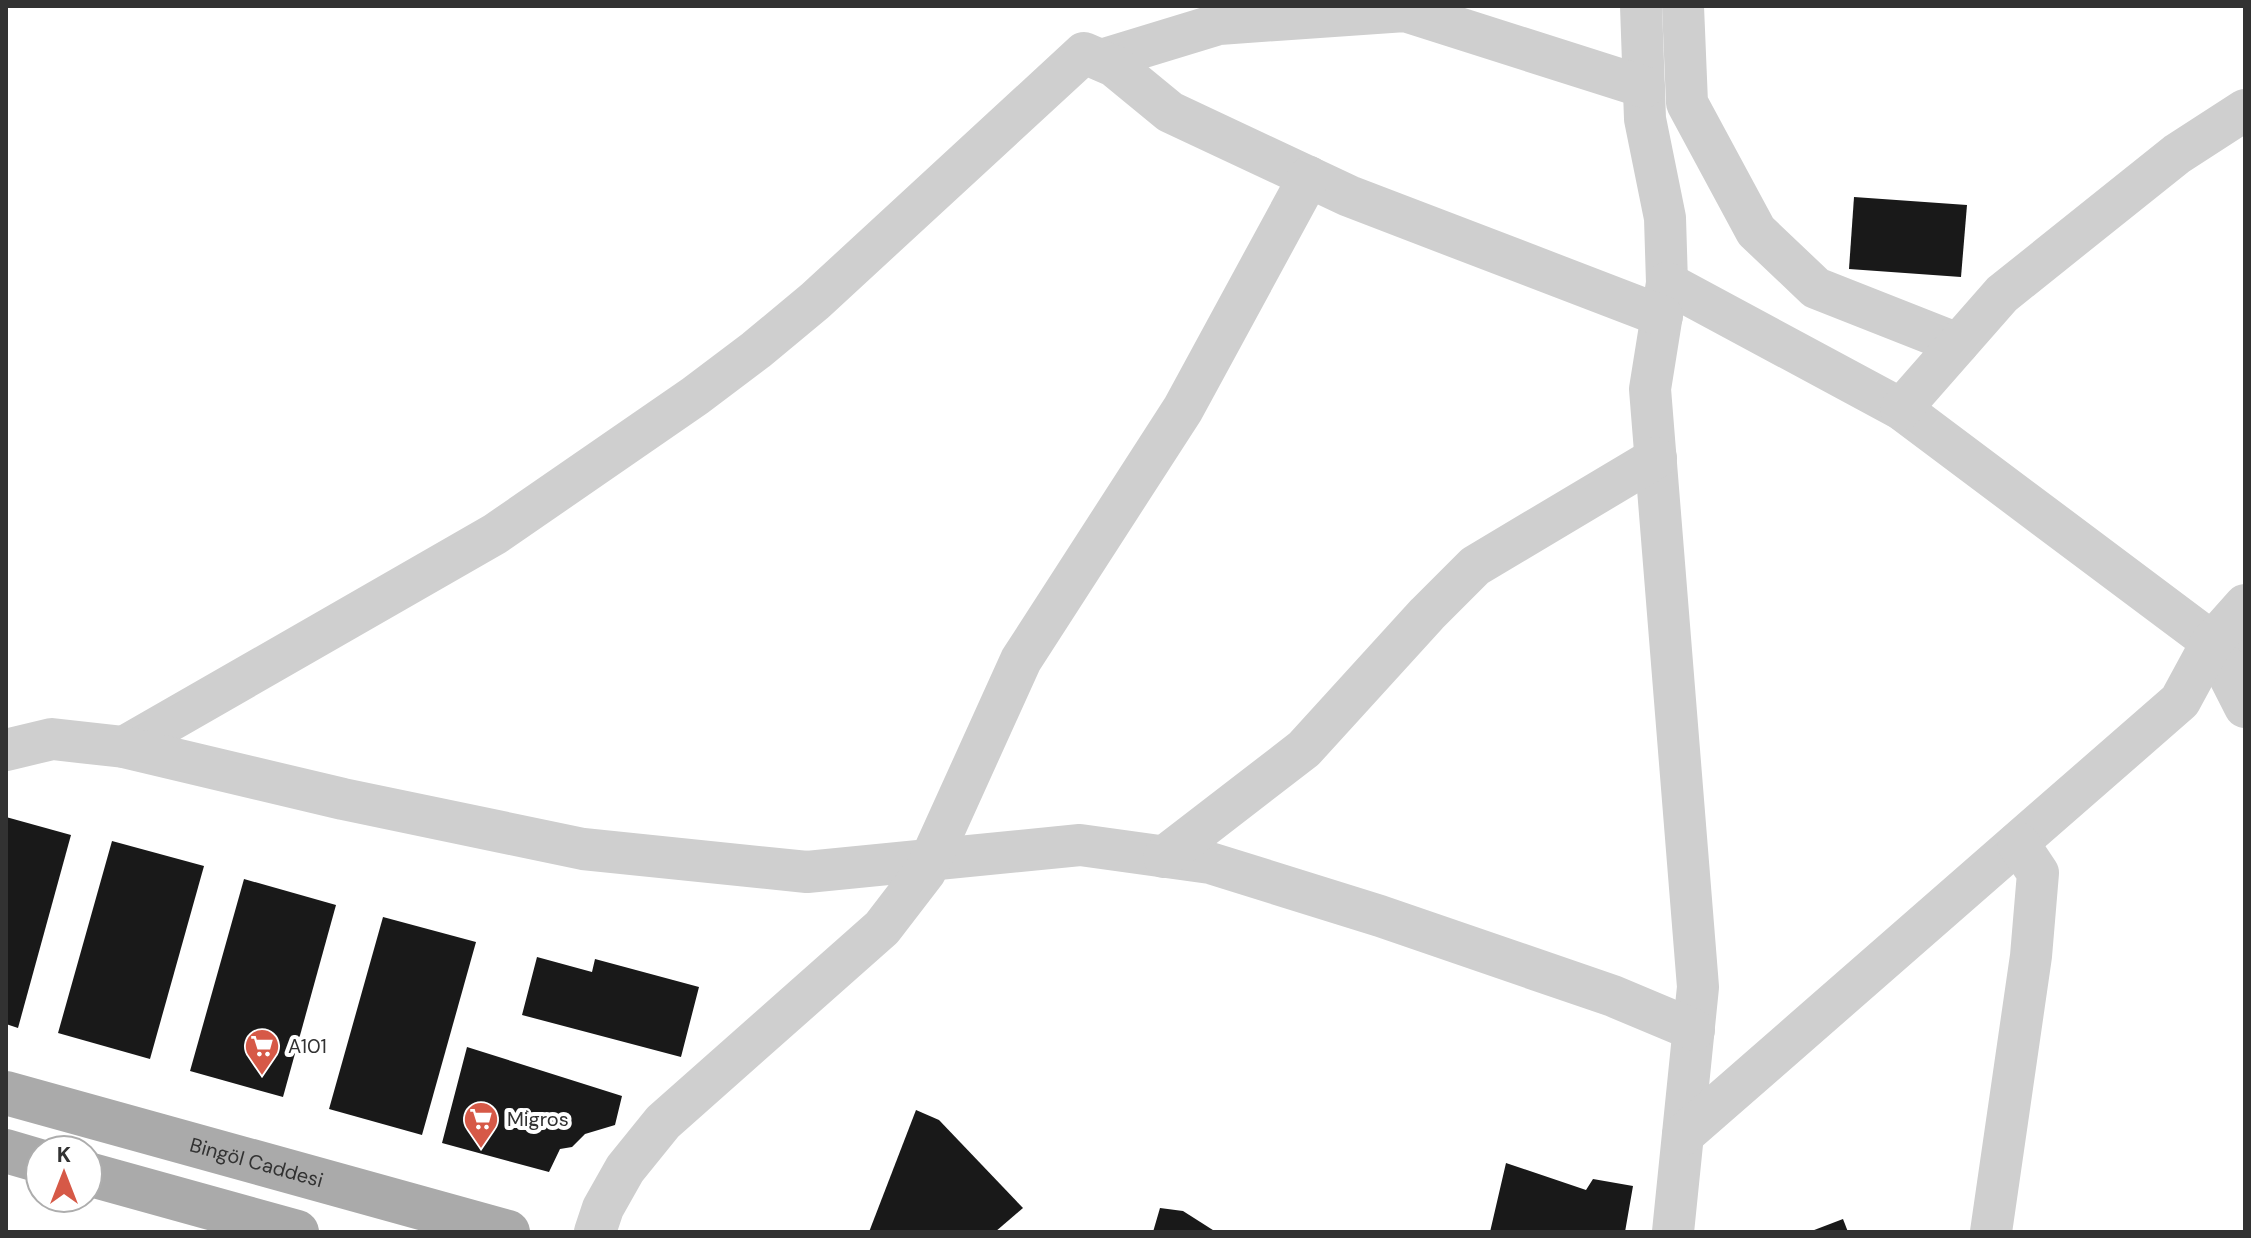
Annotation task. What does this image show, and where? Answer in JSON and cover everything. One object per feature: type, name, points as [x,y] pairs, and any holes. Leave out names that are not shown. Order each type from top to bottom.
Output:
[{"type":"main road","name":"Bingöl Caddesi","points":[[6,1093],[508,1232]]},
{"type":"main road","points":[[104,1178],[297,1232]]},
{"type":"street","points":[[1641,6],[1645,119],[1665,218],[1665,300],[1650,389],[1698,987],[1673,1232]]},
{"type":"street","points":[[1683,6],[1687,103],[1756,231],[1816,288],[1958,344]]},
{"type":"street","points":[[1101,60],[1219,24],[1405,11],[1644,87]]},
{"type":"street","points":[[124,747],[495,534],[683,404],[815,301],[1084,53],[1114,66],[1170,112],[1349,196],[1665,300],[1901,409],[2228,650],[2245,707]]},
{"type":"street","points":[[1901,409],[2002,294],[2177,154],[2245,110]]},
{"type":"street","points":[[595,1232],[603,1208],[625,1169],[663,1122],[882,928],[925,872],[1021,660],[1183,409],[1309,177]]},
{"type":"street","points":[[1164,857],[1304,749],[1475,566],[1656,458]]},
{"type":"street","points":[[1683,1135],[2180,701],[2228,650],[2245,605]]},
{"type":"street","points":[[6,750],[52,739],[124,747],[343,799],[583,849],[807,872],[1080,845],[1210,863],[1380,916],[1613,996],[1694,1030]]},
{"type":"street","points":[[1991,1232],[2031,956],[2038,873],[2018,843]]},
{"type":"building","points":[[1854,197],[1967,205],[1961,277],[1849,269]]},
{"type":"building","points":[[6,817],[71,835],[18,1028],[6,1024]]},
{"type":"building","points":[[112,841],[204,866],[150,1059],[58,1033]]},
{"type":"building","points":[[244,879],[336,905],[283,1097],[190,1071]]},
{"type":"building","points":[[383,917],[476,942],[422,1135],[329,1109]]},
{"type":"building","points":[[537,957],[592,972],[595,959],[699,987],[681,1057],[522,1015]]},
{"type":"building","points":[[467,1047],[622,1096],[615,1125],[585,1134],[572,1147],[560,1149],[549,1172],[442,1143]]},
{"type":"building","points":[[916,1110],[939,1120],[1023,1208],[995,1232],[869,1232]]},
{"type":"building","points":[[1506,1163],[1586,1190],[1593,1179],[1633,1186],[1625,1232],[1490,1232]]},
{"type":"building","points":[[1160,1208],[1183,1211],[1216,1232],[1153,1232]]},
{"type":"building","points":[[1843,1219],[1848,1232],[1809,1232]]},
{"type":"place","name":"A101","points":[[262,1077]]},
{"type":"place","name":"Migros","points":[[481,1150]]}]
